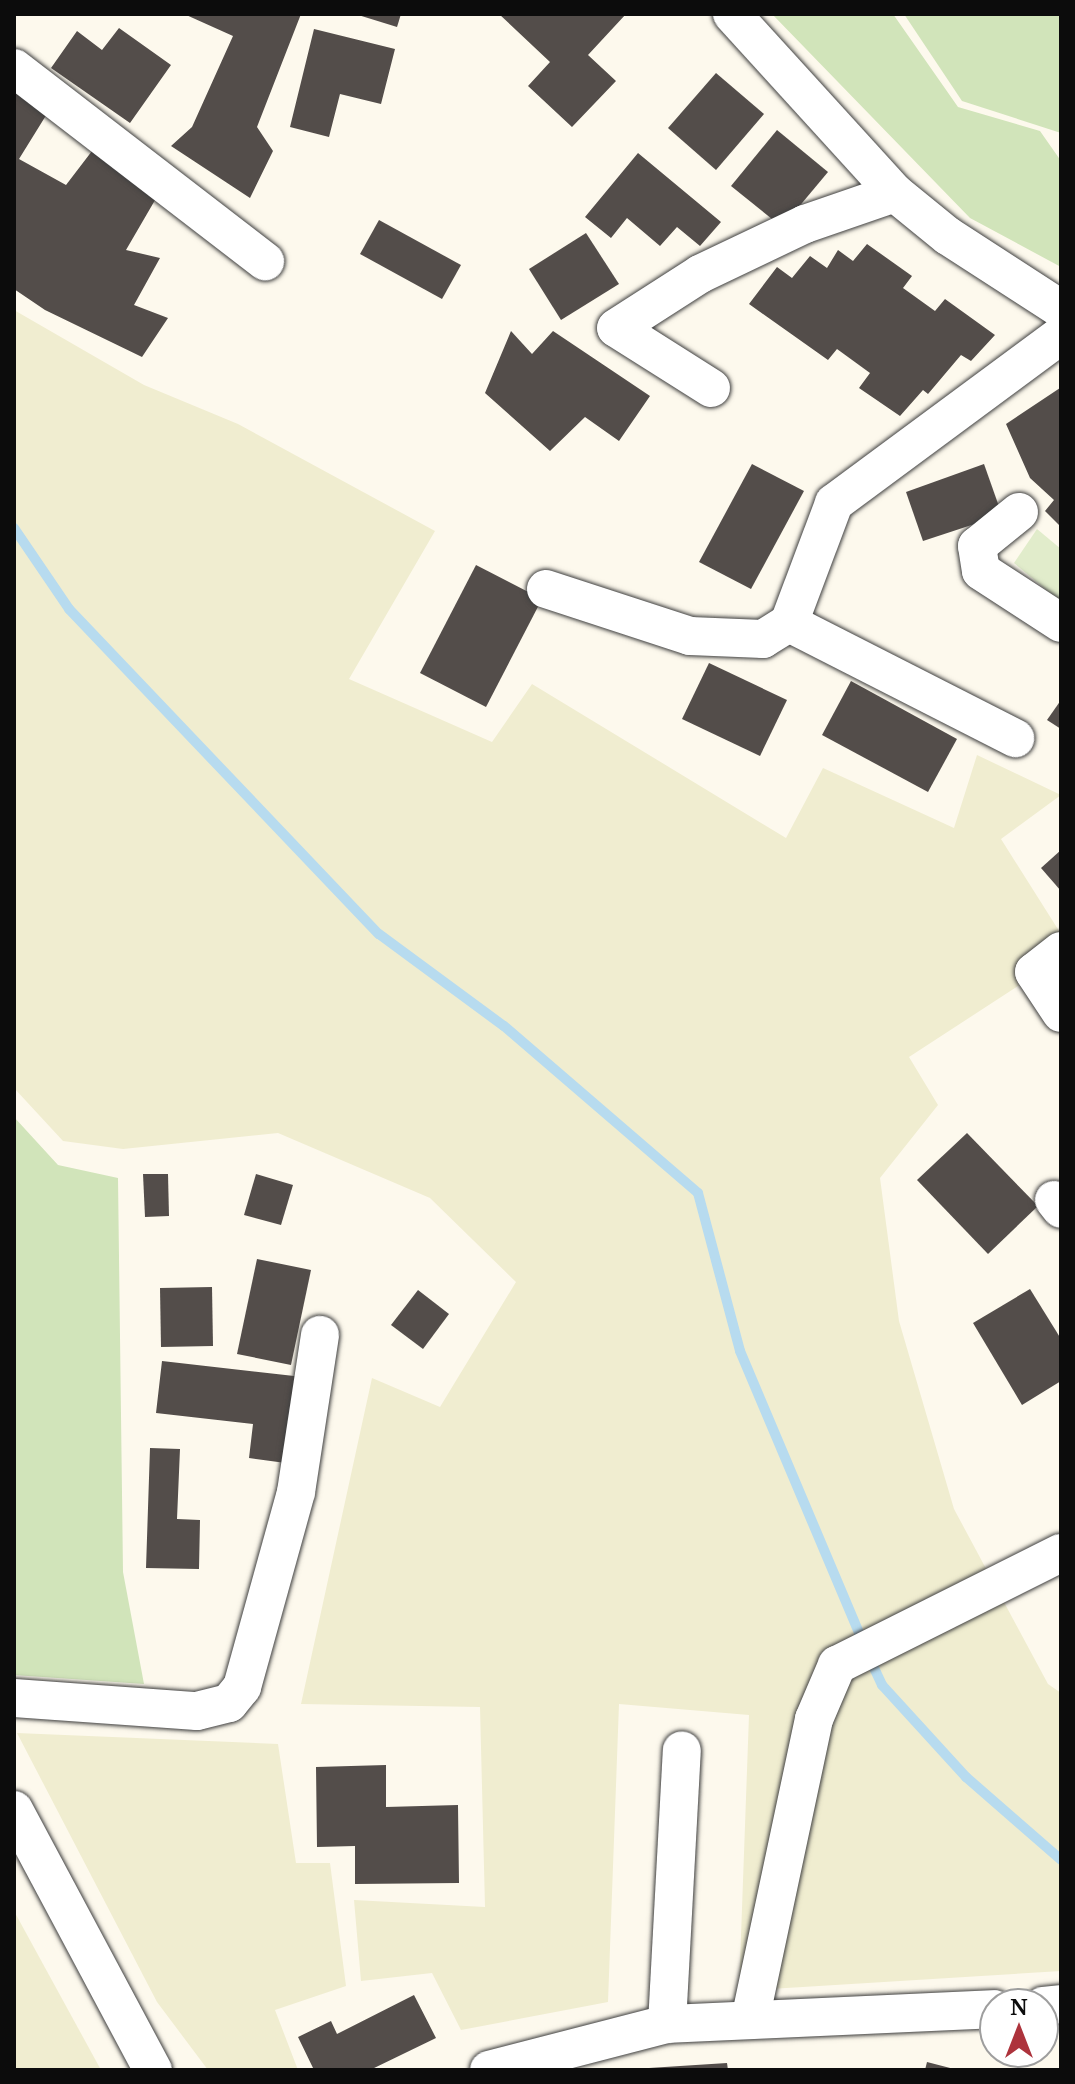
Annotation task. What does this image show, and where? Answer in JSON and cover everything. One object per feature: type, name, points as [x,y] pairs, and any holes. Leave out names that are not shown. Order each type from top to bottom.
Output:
[{"type":"street","points":[[732,14],[895,193],[948,236],[1061,309]]},
{"type":"street","points":[[14,68],[265,261]]},
{"type":"street","points":[[711,388],[616,328],[700,274],[805,224],[895,193]]},
{"type":"street","points":[[546,589],[690,636],[763,639],[789,623],[834,503],[1061,335]]},
{"type":"street","points":[[1019,512],[977,546],[981,571],[1061,623]]},
{"type":"street","points":[[789,623],[1015,738]]},
{"type":"street","points":[[1061,951],[1034,972],[1061,1013]]},
{"type":"street","points":[[14,1698],[197,1711],[229,1703],[242,1687],[296,1492],[320,1335]]},
{"type":"street","points":[[750,2020],[814,1719],[837,1665],[1061,1553]]},
{"type":"street","points":[[667,2024],[682,1750]]},
{"type":"street","points":[[14,1810],[153,2070]]},
{"type":"street","points":[[489,2070],[667,2024],[979,2010]]},
{"type":"shaded area","points":[[14,310],[144,385],[238,424],[435,531],[349,679],[492,742],[532,684],[786,838],[823,768],[954,828],[977,755],[1061,795],[1001,839],[1061,934],[1061,958],[909,1057],[938,1105],[880,1178],[899,1321],[954,1509],[1048,1684],[1061,1693],[1061,1971],[739,1991],[749,1715],[619,1704],[608,2002],[461,2030],[432,1973],[361,1981],[354,1900],[485,1907],[480,1707],[301,1704],[372,1378],[440,1407],[516,1282],[430,1198],[278,1133],[123,1149],[63,1141],[14,1088]]},
{"type":"shaded area","points":[[17,1733],[278,1744],[296,1863],[330,1863],[346,1986],[275,2010],[298,2070],[208,2070],[157,2002]]},
{"type":"shaded area","points":[[14,1911],[101,2070],[14,2070]]},
{"type":"green space","points":[[772,14],[893,14],[958,107],[1040,131],[1061,161],[1061,267],[970,218]]},
{"type":"green space","points":[[904,14],[1061,14],[1061,133],[962,101]]},
{"type":"green space","points":[[1037,529],[1061,549],[1061,602],[1014,563]]},
{"type":"green space","points":[[14,1117],[58,1165],[118,1178],[123,1572],[144,1684],[14,1675]]},
{"type":"building","points":[[184,14],[301,14],[257,127],[273,151],[250,198],[171,146],[192,127],[233,36]]},
{"type":"building","points":[[355,14],[401,14],[397,27]]},
{"type":"building","points":[[499,14],[626,14],[588,55],[616,81],[572,127],[528,86],[550,62]]},
{"type":"building","points":[[119,28],[171,65],[130,123],[51,68],[77,31],[102,50]]},
{"type":"building","points":[[314,29],[395,49],[381,104],[340,94],[329,137],[290,127]]},
{"type":"building","points":[[716,73],[764,114],[716,170],[668,128]]},
{"type":"building","points":[[14,86],[50,109],[19,159],[66,185],[92,151],[158,195],[126,250],[160,258],[134,305],[168,318],[142,357],[45,310],[14,289]]},
{"type":"building","points":[[777,130],[828,172],[782,227],[731,186]]},
{"type":"building","points":[[638,153],[721,222],[700,246],[677,227],[660,246],[627,218],[611,238],[585,217]]},
{"type":"building","points":[[379,220],[461,265],[442,299],[360,254]]},
{"type":"building","points":[[586,233],[619,284],[561,320],[529,269]]},
{"type":"building","points":[[867,244],[912,276],[903,288],[935,311],[945,299],[995,335],[971,361],[961,355],[928,394],[923,390],[900,416],[859,388],[870,373],[837,349],[828,360],[749,304],[777,267],[792,278],[810,256],[827,268],[838,250],[853,261]]},
{"type":"building","points":[[511,331],[532,354],[553,331],[650,396],[619,441],[585,417],[550,451],[485,393]]},
{"type":"building","points":[[1060,388],[1061,527],[1045,511],[1054,500],[1030,478],[1006,424]]},
{"type":"building","points":[[752,464],[804,491],[751,589],[699,562]]},
{"type":"building","points":[[984,464],[1002,515],[923,541],[906,492]]},
{"type":"building","points":[[476,565],[542,599],[486,707],[420,673]]},
{"type":"building","points":[[709,663],[787,700],[760,756],[682,719]]},
{"type":"building","points":[[851,681],[957,739],[928,792],[822,735]]},
{"type":"building","points":[[1061,700],[1061,729],[1047,720]]},
{"type":"building","points":[[1061,850],[1061,891],[1041,868]]},
{"type":"building","points":[[967,1133],[1038,1206],[988,1254],[917,1180]]},
{"type":"building","points":[[143,1174],[168,1174],[169,1216],[145,1217]]},
{"type":"building","points":[[256,1174],[293,1185],[281,1225],[244,1215]]},
{"type":"building","points":[[257,1259],[311,1270],[291,1365],[237,1354]]},
{"type":"building","points":[[212,1287],[213,1346],[161,1347],[160,1288]]},
{"type":"building","points":[[1030,1289],[1061,1339],[1061,1381],[1022,1405],[973,1323]]},
{"type":"building","points":[[418,1290],[449,1314],[423,1349],[391,1325]]},
{"type":"building","points":[[162,1361],[303,1377],[293,1464],[249,1458],[253,1424],[156,1413]]},
{"type":"building","points":[[150,1448],[180,1449],[177,1519],[200,1520],[199,1569],[146,1568]]},
{"type":"building","points":[[386,1765],[386,1807],[458,1805],[459,1883],[355,1884],[355,1846],[317,1847],[316,1767]]},
{"type":"building","points":[[414,1995],[436,2038],[370,2070],[314,2070],[298,2037],[331,2021],[337,2034]]},
{"type":"building","points":[[927,2062],[954,2069],[954,2070],[925,2070]]},
{"type":"building","points":[[727,2063],[728,2070],[649,2070],[649,2068]]},
{"type":"waterway","points":[[14,528],[69,609],[379,934],[504,1026],[698,1193],[740,1351],[863,1642]]},
{"type":"waterway","points":[[869,1657],[882,1685],[966,1777],[1061,1860]]}]
